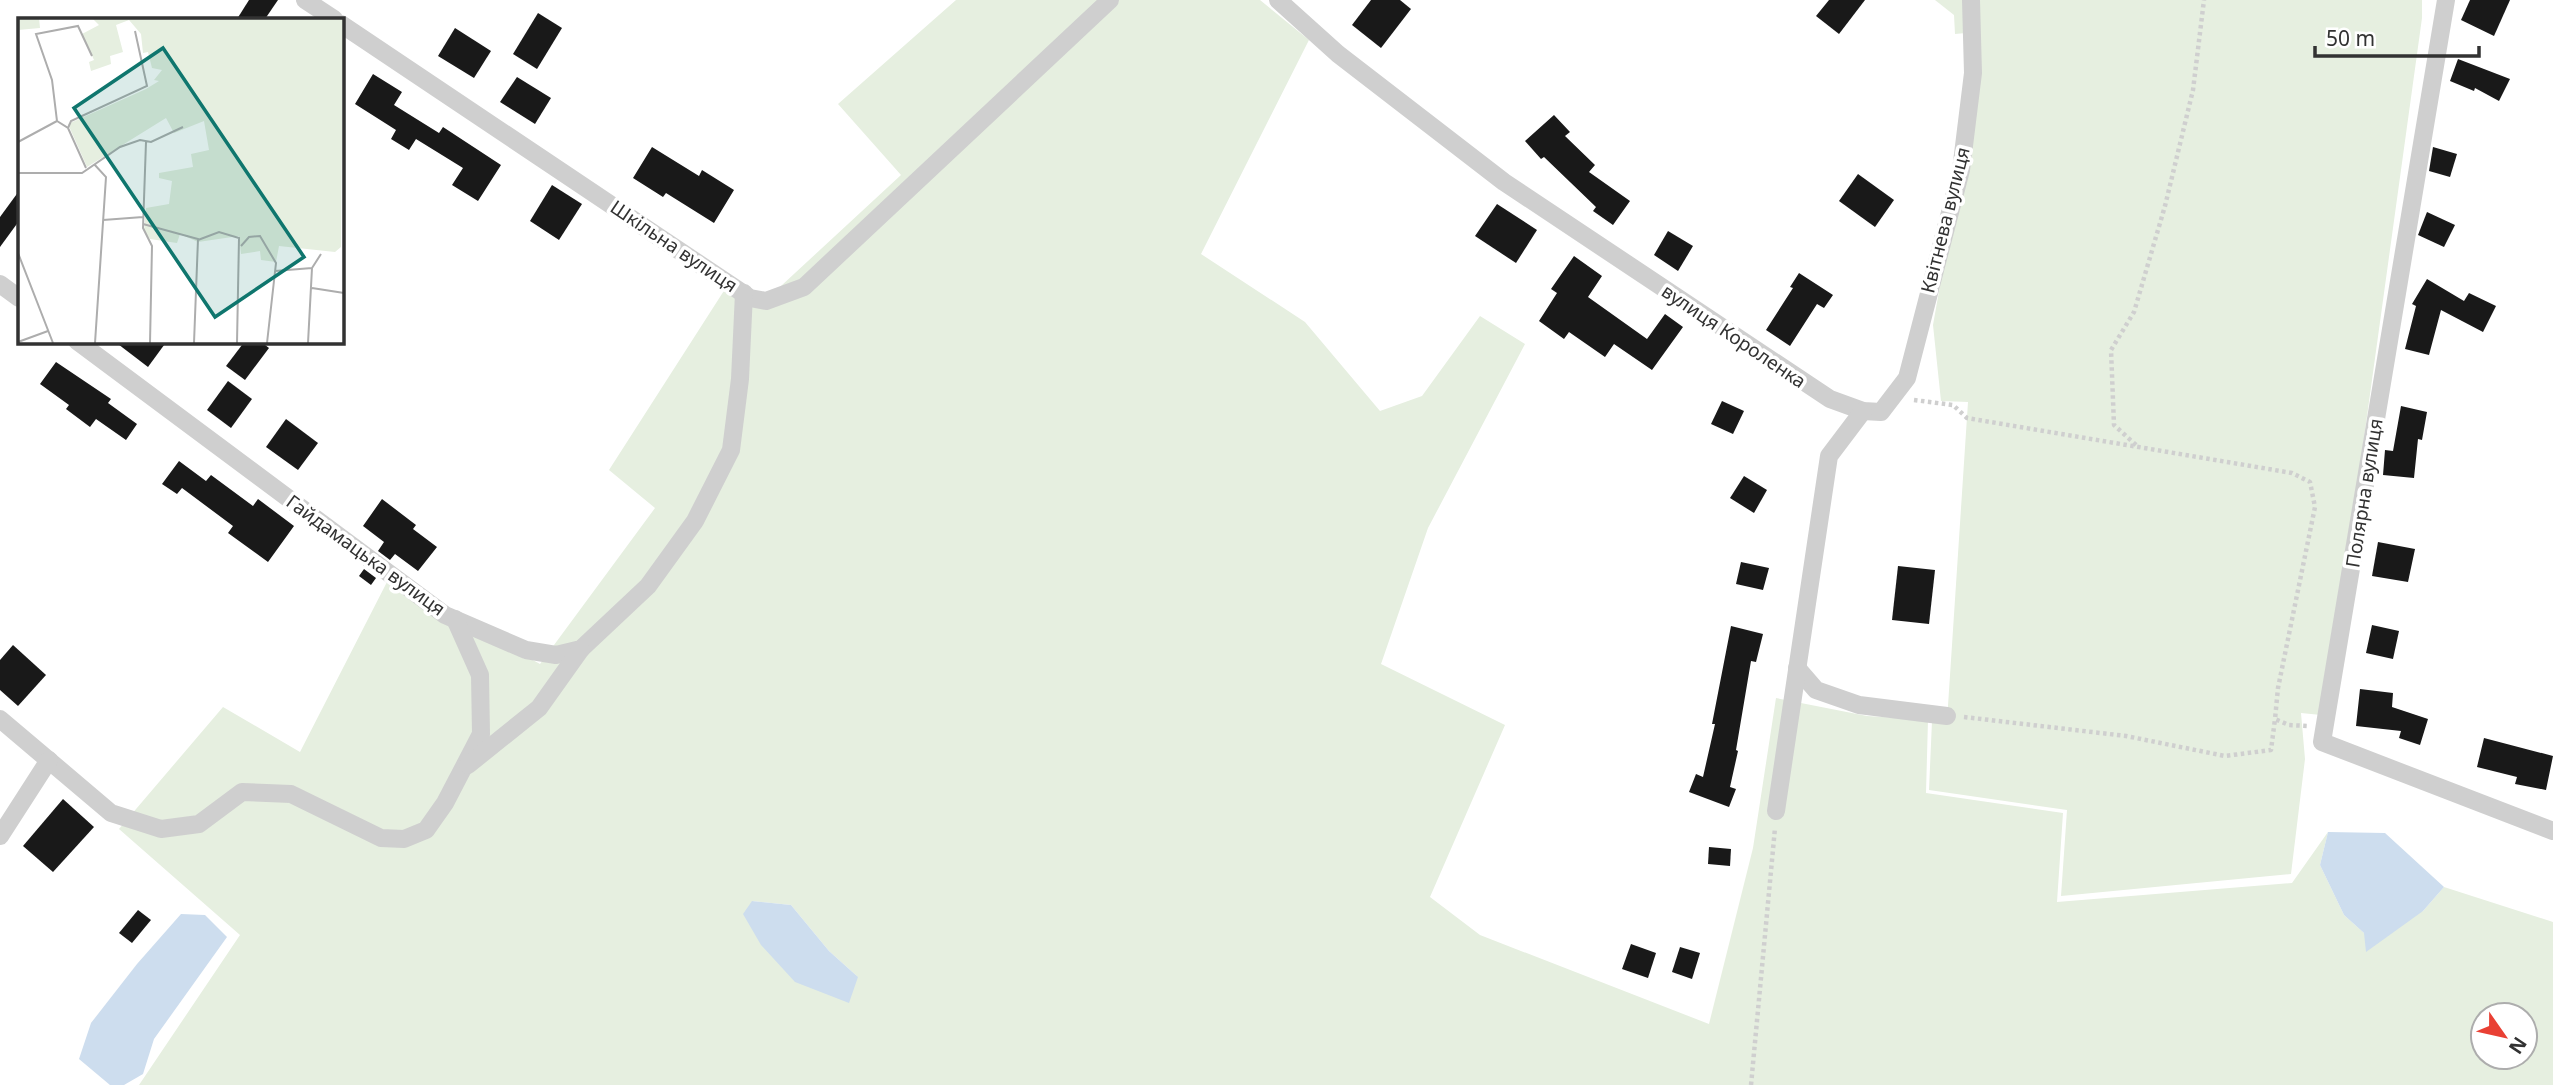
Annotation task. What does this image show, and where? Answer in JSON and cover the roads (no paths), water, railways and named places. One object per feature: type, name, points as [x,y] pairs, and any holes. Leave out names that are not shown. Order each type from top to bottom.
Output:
[{"type":"street","points":[[305,0],[332,18]]},
{"type":"street","name":"Шкільна вулиця","points":[[343,25],[750,298],[766,301],[804,287],[1110,0]]},
{"type":"street","name":"вулиця Короленка","points":[[1278,0],[1338,54],[1504,182],[1830,399],[1872,412]]},
{"type":"street","name":"Квітнева вулиця","points":[[1872,412],[1907,378],[1961,170],[1973,73],[1971,0]]},
{"type":"street","name":"Полярна вулиця","points":[[2446,0],[2322,742],[2553,831]]},
{"type":"street","points":[[0,284],[18,297]]},
{"type":"street","points":[[463,769],[539,708],[582,649],[648,586],[695,521],[731,450],[740,379],[744,293]]},
{"type":"street","name":"Гайдамацька вулиця","points":[[80,343],[445,615],[526,650],[556,655],[582,649]]},
{"type":"street","points":[[1776,811],[1829,456],[1872,412]]},
{"type":"street","points":[[0,719],[111,813],[161,829],[199,824],[242,792],[291,794],[381,838],[404,839],[426,830],[445,803],[481,734],[480,675],[455,619]]},
{"type":"street","points":[[1797,668],[1816,690],[1859,705],[1947,716]]},
{"type":"street","points":[[0,836],[49,760]]},
{"type":"water","points":[[2328,832],[2385,833],[2444,887],[2423,911],[2366,952],[2364,933],[2344,915],[2320,865]]},
{"type":"water","points":[[752,901],[791,905],[829,951],[858,977],[849,1003],[795,982],[761,945],[743,914]]},
{"type":"water","points":[[181,914],[205,915],[227,937],[154,1039],[143,1074],[124,1085],[110,1085],[79,1059],[91,1023]]}]
